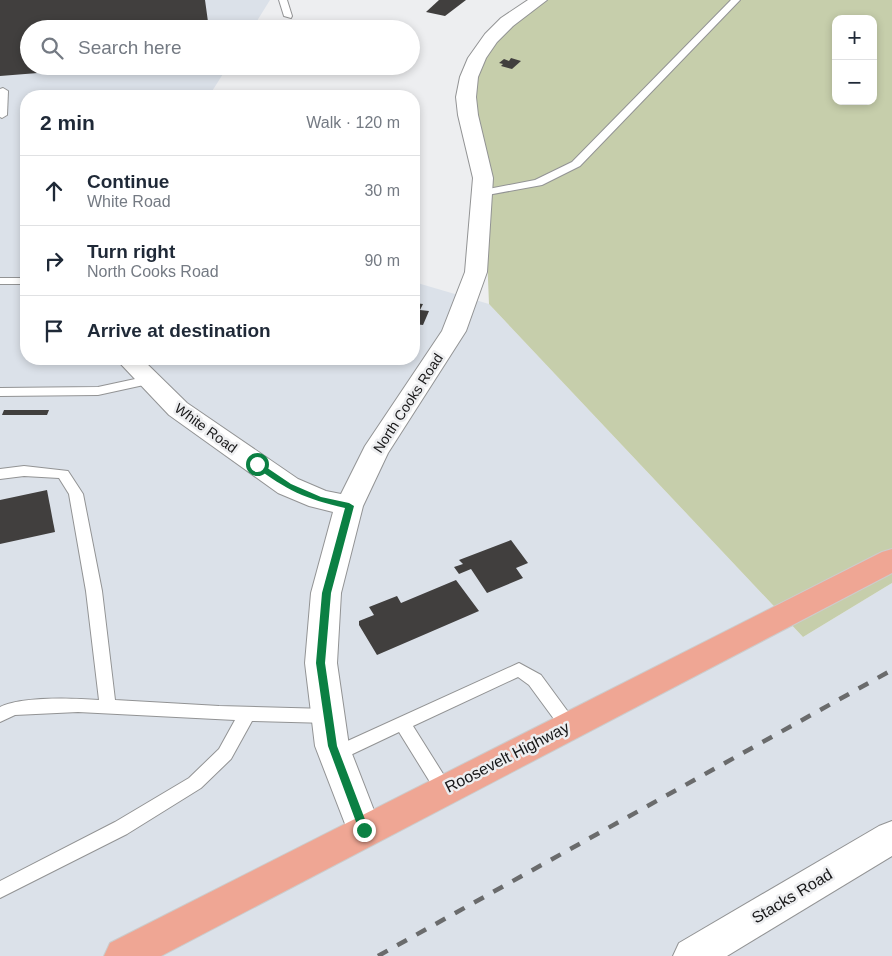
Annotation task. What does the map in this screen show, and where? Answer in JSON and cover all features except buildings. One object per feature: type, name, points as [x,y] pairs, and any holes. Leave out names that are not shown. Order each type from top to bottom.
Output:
[{"type":"main road","name":"Roosevelt Highway","points":[[123,956],[364,830],[892,560]]},
{"type":"street","name":"North Cooks Road","points":[[364,830],[336,754],[328,716],[321,663],[326,593],[349,506],[376,452],[454,331],[476,272],[484,178],[468,115],[466,97],[469,77],[477,58],[491,38],[507,22],[539,0]]},
{"type":"street","name":"White Road","points":[[134,365],[178,409],[288,486],[319,499],[349,506]]},
{"type":"street","name":"Stacks Road","points":[[692,956],[892,837]]},
{"type":"lane","points":[[284,0],[288,16]]},
{"type":"lane","points":[[482,193],[538,183],[576,164],[736,0]]},
{"type":"lane","points":[[2,115],[3,91]]},
{"type":"lane","points":[[0,280],[20,281]]},
{"type":"lane","points":[[0,392],[98,391],[149,380]]},
{"type":"lane","points":[[0,474],[24,471],[63,474],[76,494],[94,591],[108,707]]},
{"type":"lane","points":[[336,754],[519,669],[535,680],[568,725]]},
{"type":"lane","points":[[0,715],[13,708],[78,706],[328,716]]},
{"type":"lane","points":[[0,890],[121,828],[195,783],[225,754],[247,714]]},
{"type":"lane","points":[[402,723],[444,790]]},
{"type":"shaded area","points":[[0,0],[270,0],[258,20],[20,20],[20,75],[222,75],[213,90],[20,90],[20,365],[420,365],[420,284],[489,304],[803,637],[892,583],[892,956],[0,956]]},
{"type":"green space","points":[[540,0],[892,0],[892,583],[803,637],[489,304],[485,203],[465,93],[486,49]]},
{"type":"railway","points":[[378,956],[892,670]]},
{"type":"route","points":[[257,464],[288,486],[319,499],[349,506],[326,593],[321,663],[332,746],[364,830]]}]
